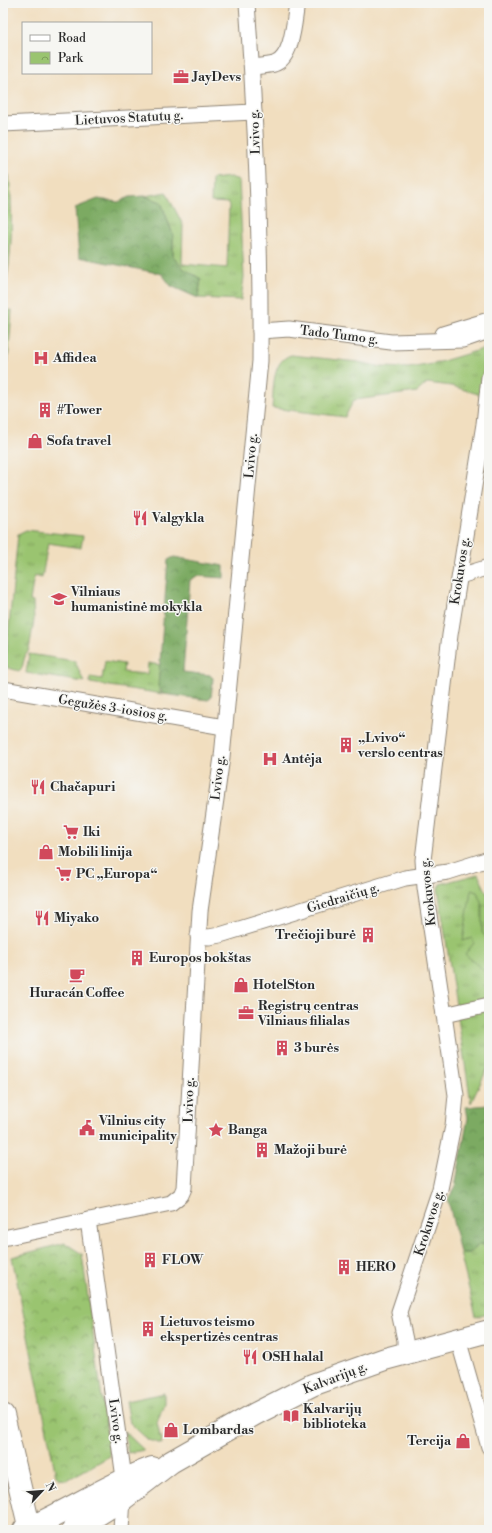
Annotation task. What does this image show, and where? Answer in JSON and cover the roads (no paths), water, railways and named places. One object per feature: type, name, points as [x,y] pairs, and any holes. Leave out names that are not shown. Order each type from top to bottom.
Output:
[{"type":"main road","name":"Kalvarijų g.","points":[[28,1529],[124,1489],[255,1414],[312,1385],[355,1369],[489,1331]]},
{"type":"main road","points":[[3,1414],[28,1529]]},
{"type":"main road","name":"Kalvarijų g.","points":[[73,1530],[124,1489]]},
{"type":"street","name":"Lvivo g.","points":[[120,1530],[124,1489],[88,1220],[171,1203],[181,1195],[185,1179],[198,936],[203,885],[219,782],[257,394],[260,331],[254,112],[247,3]]},
{"type":"street","points":[[252,67],[275,64],[282,59],[288,51],[297,3]]},
{"type":"street","name":"Lietuvos Statutų g.","points":[[3,124],[254,112]]},
{"type":"street","points":[[418,341],[489,320]]},
{"type":"street","name":"Tado Tumo g.","points":[[260,331],[288,329],[391,342],[418,341]]},
{"type":"street","points":[[418,341],[464,340],[489,331]]},
{"type":"street","name":"Krokuvos g.","points":[[405,1354],[405,1340],[398,1312],[421,1250],[440,1189],[449,1152],[455,1109],[456,1095],[424,876],[423,860],[450,635],[486,424],[489,376]]},
{"type":"street","points":[[460,576],[489,567]]},
{"type":"street","name":"Gegužės 3-iosios g.","points":[[3,689],[224,727]]},
{"type":"street","name":"Giedraičių g.","points":[[198,936],[209,937],[220,935],[405,878],[448,872],[489,859]]},
{"type":"street","points":[[444,1015],[489,1005]]},
{"type":"street","points":[[3,1238],[88,1220]]},
{"type":"street","points":[[458,1339],[489,1447]]},
{"type":"place","name":"JayDevs","points":[[181,77]]},
{"type":"place","name":"Affidea","points":[[41,358]]},
{"type":"place","name":"#Tower","points":[[45,410]]},
{"type":"place","name":"Sofa travel","points":[[35,441]]},
{"type":"place","name":"Valgykla","points":[[140,518]]},
{"type":"place","name":"Vilniaus humanistinė mokykla","points":[[59,599]]},
{"type":"place","name":"„Lvivo“ verslo centras","points":[[346,745]]},
{"type":"place","name":"Antėja","points":[[270,759]]},
{"type":"place","name":"Chačapuri","points":[[38,787]]},
{"type":"place","name":"Iki","points":[[71,832]]},
{"type":"place","name":"Mobili linija","points":[[46,852]]},
{"type":"place","name":"PC „Europa“","points":[[64,874]]},
{"type":"place","name":"Miyako","points":[[42,918]]},
{"type":"place","name":"Trečioji burė","points":[[368,935]]},
{"type":"place","name":"Europos bokštas","points":[[137,958]]},
{"type":"place","name":"Huracán Coffee","points":[[77,975]]},
{"type":"place","name":"HotelSton","points":[[241,985]]},
{"type":"place","name":"Registrų centras Vilniaus filialas","points":[[246,1013]]},
{"type":"place","name":"3 burės","points":[[282,1048]]},
{"type":"place","name":"Vilnius city municipality","points":[[87,1128]]},
{"type":"place","name":"Banga","points":[[216,1130]]},
{"type":"place","name":"Mažoji burė","points":[[262,1150]]},
{"type":"place","name":"FLOW","points":[[150,1260]]},
{"type":"place","name":"HERO","points":[[344,1267]]},
{"type":"place","name":"Lietuvos teismo ekspertizės centras","points":[[148,1329]]},
{"type":"place","name":"OSH halal","points":[[250,1357]]},
{"type":"place","name":"Kalvarijų biblioteka","points":[[291,1416]]},
{"type":"place","name":"Lombardas","points":[[171,1430]]},
{"type":"place","name":"Tercija","points":[[463,1441]]}]
